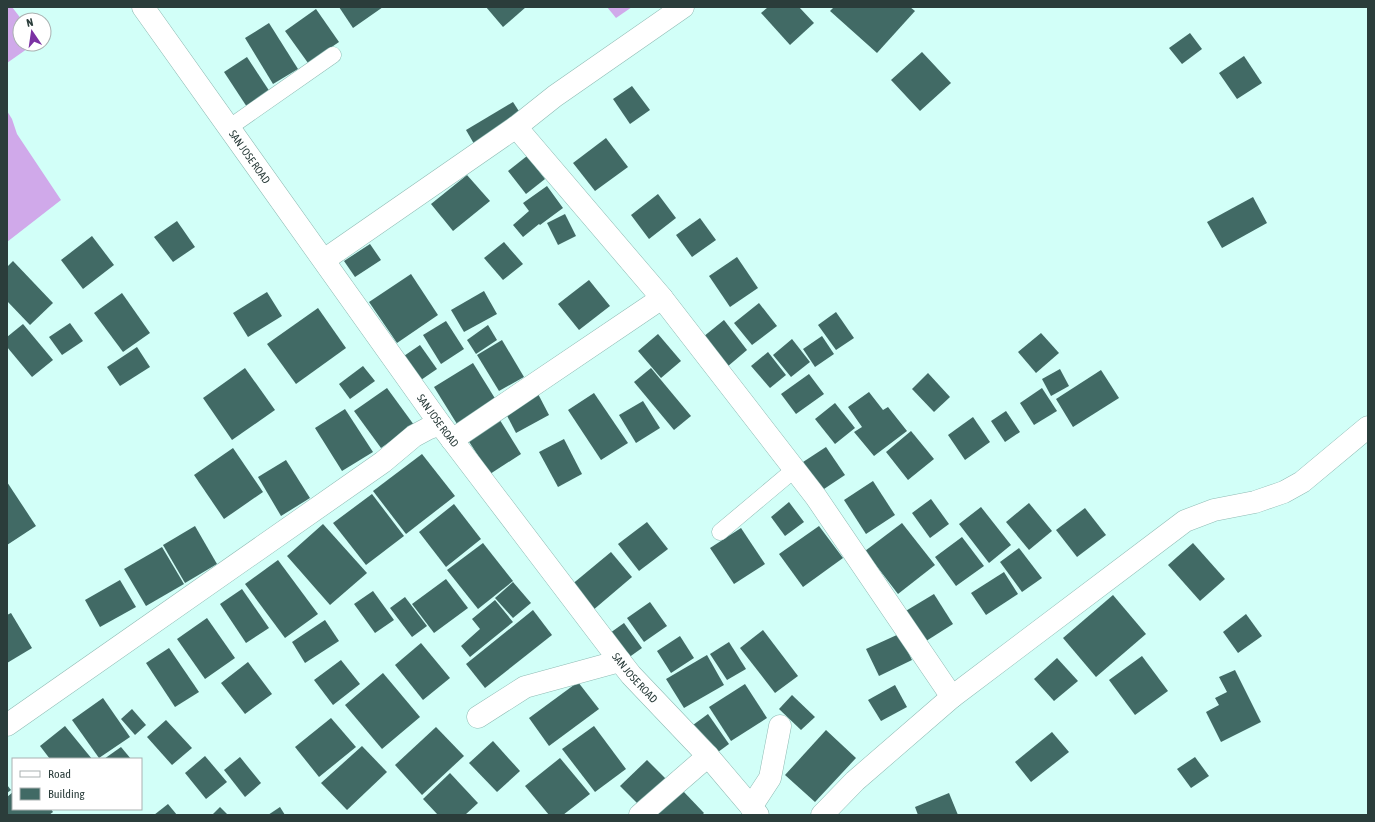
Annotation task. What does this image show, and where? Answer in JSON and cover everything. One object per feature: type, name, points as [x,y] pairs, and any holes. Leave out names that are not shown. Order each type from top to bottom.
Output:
[{"type":"street","name":"SAN JOSE ROAD","points":[[143,7],[446,432],[620,661],[708,756],[755,811]]},
{"type":"street","points":[[324,260],[516,127],[555,96],[683,7]]},
{"type":"street","points":[[516,127],[662,298],[795,469],[816,497],[952,697]]},
{"type":"street","points":[[7,724],[383,462],[414,436],[427,429],[446,432],[662,298]]},
{"type":"street","points":[[822,815],[854,781],[952,697],[1185,521],[1214,510],[1255,502],[1284,492],[1302,482],[1368,427]]},
{"type":"street","points":[[478,717],[526,687],[620,661]]},
{"type":"street","points":[[755,811],[770,778],[780,726]]},
{"type":"street","points":[[640,815],[708,756]]},
{"type":"lane","points":[[230,128],[333,55]]},
{"type":"lane","points":[[720,532],[795,469]]},
{"type":"shaded area","points":[[7,7],[12,7],[16,12],[12,12],[12,52],[23,52],[7,63]]},
{"type":"shaded area","points":[[607,7],[632,7],[616,18]]},
{"type":"shaded area","points":[[7,111],[12,119],[17,134],[61,200],[7,242]]},
{"type":"building","points":[[339,7],[383,7],[353,28]]},
{"type":"building","points":[[486,7],[526,7],[503,27]]},
{"type":"building","points":[[768,7],[799,7],[814,23],[790,45],[761,13]]},
{"type":"building","points":[[834,7],[910,7],[915,11],[877,53],[830,11]]},
{"type":"building","points":[[316,9],[339,42],[308,63],[285,31]]},
{"type":"building","points":[[269,23],[298,69],[273,84],[245,38]]},
{"type":"building","points":[[1190,33],[1202,49],[1182,64],[1169,48]]},
{"type":"building","points":[[922,52],[951,83],[920,111],[891,80]]},
{"type":"building","points":[[1244,56],[1262,83],[1237,99],[1219,73]]},
{"type":"building","points":[[247,57],[270,92],[247,107],[224,72]]},
{"type":"building","points":[[632,86],[650,110],[630,124],[613,99]]},
{"type":"building","points":[[513,102],[524,119],[477,149],[466,130]]},
{"type":"building","points":[[606,138],[628,167],[595,191],[573,163]]},
{"type":"building","points":[[527,156],[545,179],[526,194],[508,171]]},
{"type":"building","points":[[467,175],[490,201],[453,231],[431,204]]},
{"type":"building","points":[[547,186],[563,208],[523,237],[513,225],[529,211],[523,203]]},
{"type":"building","points":[[658,194],[676,218],[649,239],[631,215]]},
{"type":"building","points":[[1253,197],[1267,223],[1222,248],[1207,222]]},
{"type":"building","points":[[565,214],[576,236],[558,245],[547,223]]},
{"type":"building","points":[[700,218],[716,240],[692,257],[676,235]]},
{"type":"building","points":[[177,221],[195,247],[173,262],[154,237]]},
{"type":"building","points":[[92,236],[114,265],[83,289],[61,260]]},
{"type":"building","points":[[504,242],[523,264],[503,280],[484,258]]},
{"type":"building","points":[[370,244],[381,260],[355,277],[344,261]]},
{"type":"building","points":[[737,257],[758,288],[730,307],[709,276]]},
{"type":"building","points":[[13,261],[53,303],[30,325],[7,301],[7,267]]},
{"type":"building","points":[[411,274],[438,315],[397,343],[369,302]]},
{"type":"building","points":[[589,280],[610,306],[579,330],[558,304]]},
{"type":"building","points":[[484,291],[497,314],[464,332],[451,310]]},
{"type":"building","points":[[267,292],[282,316],[248,337],[233,313]]},
{"type":"building","points":[[122,293],[150,333],[123,352],[94,313]]},
{"type":"building","points":[[759,303],[777,326],[752,345],[734,323]]},
{"type":"building","points":[[318,308],[346,348],[296,384],[267,344]]},
{"type":"building","points":[[836,312],[854,338],[836,350],[818,325]]},
{"type":"building","points":[[724,320],[747,350],[727,367],[703,337]]},
{"type":"building","points":[[446,321],[464,349],[441,364],[423,335]]},
{"type":"building","points":[[70,323],[83,341],[62,355],[49,337]]},
{"type":"building","points":[[23,324],[53,360],[32,377],[7,347],[7,337]]},
{"type":"building","points":[[488,325],[497,340],[476,354],[467,340]]},
{"type":"building","points":[[1041,333],[1059,353],[1036,373],[1018,352]]},
{"type":"building","points":[[658,334],[681,361],[661,378],[638,351]]},
{"type":"building","points":[[822,336],[834,354],[815,367],[803,349]]},
{"type":"building","points":[[792,339],[810,362],[791,377],[773,355]]},
{"type":"building","points":[[502,340],[524,377],[499,391],[477,355]]},
{"type":"building","points":[[420,345],[437,369],[418,382],[401,358]]},
{"type":"building","points":[[137,347],[150,367],[120,386],[107,367]]},
{"type":"building","points":[[768,352],[786,375],[770,388],[751,366]]},
{"type":"building","points":[[473,363],[496,400],[457,424],[434,387]]},
{"type":"building","points":[[363,366],[375,381],[350,399],[339,384]]},
{"type":"building","points":[[245,368],[275,410],[232,440],[203,398]]},
{"type":"building","points":[[651,368],[691,416],[674,430],[634,382]]},
{"type":"building","points":[[1060,369],[1069,386],[1051,396],[1042,379]]},
{"type":"building","points":[[1101,370],[1119,398],[1073,427],[1056,399]]},
{"type":"building","points":[[928,373],[950,397],[934,412],[912,389]]},
{"type":"building","points":[[809,374],[824,394],[796,414],[781,394]]},
{"type":"building","points":[[387,388],[414,425],[381,448],[354,411]]},
{"type":"building","points":[[1042,388],[1057,411],[1034,425],[1020,403]]},
{"type":"building","points":[[536,390],[549,415],[516,433],[503,408]]},
{"type":"building","points":[[869,392],[883,410],[888,407],[907,431],[874,456],[854,432],[862,427],[848,407]]},
{"type":"building","points":[[594,393],[628,443],[601,460],[568,410]]},
{"type":"building","points":[[643,401],[660,428],[636,443],[619,415]]},
{"type":"building","points":[[835,403],[855,428],[835,444],[815,419]]},
{"type":"building","points":[[345,409],[373,452],[342,471],[315,428]]},
{"type":"building","points":[[1006,411],[1020,432],[1005,442],[991,421]]},
{"type":"building","points":[[498,417],[521,454],[490,474],[466,437]]},
{"type":"building","points":[[973,417],[990,442],[965,460],[948,435]]},
{"type":"building","points":[[911,431],[934,459],[908,480],[886,452]]},
{"type":"building","points":[[564,439],[582,474],[558,487],[539,452]]},
{"type":"building","points":[[826,447],[845,475],[821,491],[803,462]]},
{"type":"building","points":[[233,448],[263,492],[224,519],[194,475]]},
{"type":"building","points":[[422,454],[455,496],[406,534],[373,491]]},
{"type":"building","points":[[286,460],[310,498],[281,516],[258,477]]},
{"type":"building","points":[[873,481],[895,515],[866,534],[844,500]]},
{"type":"building","points":[[7,482],[36,526],[7,545]]},
{"type":"building","points":[[372,494],[404,536],[366,565],[333,523]]},
{"type":"building","points":[[931,499],[949,524],[930,538],[912,513]]},
{"type":"building","points":[[789,502],[804,522],[785,536],[771,517]]},
{"type":"building","points":[[1029,503],[1052,531],[1029,550],[1006,522]]},
{"type":"building","points":[[454,504],[481,539],[446,567],[419,532]]},
{"type":"building","points":[[981,507],[1011,545],[989,563],[959,524]]},
{"type":"building","points":[[1085,508],[1106,535],[1077,557],[1056,530]]},
{"type":"building","points":[[647,522],[668,549],[639,571],[618,544]]},
{"type":"building","points":[[902,523],[935,565],[898,594],[865,551]]},
{"type":"building","points":[[323,524],[367,573],[330,605],[287,556]]},
{"type":"building","points":[[195,526],[217,564],[185,583],[163,545]]},
{"type":"building","points":[[819,526],[843,558],[803,587],[779,554]]},
{"type":"building","points":[[741,528],[765,564],[734,584],[710,548]]},
{"type":"building","points":[[962,537],[984,566],[956,586],[935,557]]},
{"type":"building","points":[[483,543],[513,581],[478,609],[447,570]]},
{"type":"building","points":[[1193,543],[1225,579],[1200,601],[1168,565]]},
{"type":"building","points":[[162,547],[184,584],[146,606],[124,569]]},
{"type":"building","points":[[1019,548],[1042,578],[1022,592],[1000,562]]},
{"type":"building","points":[[611,552],[632,577],[592,611],[570,586]]},
{"type":"building","points":[[278,560],[318,614],[285,638],[245,584]]},
{"type":"building","points":[[1004,572],[1018,594],[986,615],[971,593]]},
{"type":"building","points":[[446,579],[468,608],[434,633],[412,604]]},
{"type":"building","points":[[120,580],[136,607],[100,627],[85,600]]},
{"type":"building","points":[[513,582],[531,603],[513,618],[495,598]]},
{"type":"building","points":[[242,589],[269,628],[246,643],[220,604]]},
{"type":"building","points":[[373,591],[394,620],[375,633],[354,604]]},
{"type":"building","points":[[934,594],[953,624],[923,643],[904,612]]},
{"type":"building","points":[[1113,595],[1146,634],[1096,677],[1063,638]]},
{"type":"building","points":[[405,597],[427,626],[412,637],[390,608]]},
{"type":"building","points":[[495,600],[513,622],[470,657],[461,646],[480,629],[472,619]]},
{"type":"building","points":[[650,602],[667,626],[644,642],[627,618]]},
{"type":"building","points":[[533,610],[552,635],[485,688],[466,664]]},
{"type":"building","points":[[11,613],[32,648],[7,663],[7,615]]},
{"type":"building","points":[[1246,614],[1262,636],[1238,653],[1223,632]]},
{"type":"building","points":[[207,618],[235,658],[205,679],[177,639]]},
{"type":"building","points":[[325,620],[339,641],[305,663],[292,642]]},
{"type":"building","points":[[624,623],[642,648],[628,658],[610,633]]},
{"type":"building","points":[[763,630],[798,676],[775,693],[740,648]]},
{"type":"building","points":[[899,634],[912,660],[879,676],[866,649]]},
{"type":"building","points":[[680,636],[694,658],[671,673],[657,651]]},
{"type":"building","points":[[729,642],[746,669],[727,680],[710,654]]},
{"type":"building","points":[[421,643],[450,678],[423,700],[395,665]]},
{"type":"building","points":[[169,648],[199,692],[175,707],[146,663]]},
{"type":"building","points":[[707,655],[724,685],[684,708],[666,679]]},
{"type":"building","points":[[1142,656],[1168,691],[1135,715],[1109,680]]},
{"type":"building","points":[[1057,658],[1078,681],[1054,701],[1034,679]]},
{"type":"building","points":[[341,660],[360,684],[333,705],[314,680]]},
{"type":"building","points":[[248,662],[272,694],[245,714],[221,683]]},
{"type":"building","points":[[1235,670],[1261,722],[1221,742],[1206,712],[1219,705],[1215,698],[1227,692],[1219,677]]},
{"type":"building","points":[[383,673],[420,717],[382,749],[345,705]]},
{"type":"building","points":[[578,682],[599,709],[549,746],[529,718]]},
{"type":"building","points":[[745,684],[767,718],[731,741],[709,707]]},
{"type":"building","points":[[895,685],[907,707],[881,721],[868,700]]},
{"type":"building","points":[[792,695],[815,717],[801,730],[779,709]]},
{"type":"building","points":[[103,698],[130,737],[99,758],[72,720]]},
{"type":"building","points":[[132,709],[146,725],[135,735],[121,719]]},
{"type":"building","points":[[708,714],[729,744],[714,755],[693,725]]},
{"type":"building","points":[[331,718],[356,747],[319,777],[295,747]]},
{"type":"building","points":[[166,720],[192,748],[172,765],[147,737]]},
{"type":"building","points":[[65,726],[91,758],[49,758],[40,746]]},
{"type":"building","points":[[594,726],[626,769],[595,792],[562,749]]},
{"type":"building","points":[[436,727],[464,756],[422,795],[395,765]]},
{"type":"building","points":[[826,730],[856,758],[815,802],[785,775]]},
{"type":"building","points":[[1052,732],[1069,752],[1031,782],[1015,762]]},
{"type":"building","points":[[493,741],[520,771],[497,792],[469,763]]},
{"type":"building","points":[[362,746],[387,772],[347,810],[321,783]]},
{"type":"building","points":[[121,747],[130,758],[105,758]]},
{"type":"building","points":[[205,756],[227,782],[206,799],[185,773]]},
{"type":"building","points":[[240,757],[261,783],[245,797],[224,770]]},
{"type":"building","points":[[1195,757],[1209,776],[1191,788],[1177,769]]},
{"type":"building","points":[[560,758],[590,794],[563,815],[549,815],[525,786]]},
{"type":"building","points":[[647,760],[667,780],[640,806],[620,786]]},
{"type":"building","points":[[450,773],[478,803],[465,815],[438,815],[423,799]]},
{"type":"building","points":[[7,785],[11,790],[7,793]]},
{"type":"building","points":[[683,791],[704,813],[702,815],[657,815]]},
{"type":"building","points":[[12,793],[12,810],[52,810],[53,812],[49,815],[7,815],[7,797]]},
{"type":"building","points":[[949,793],[958,815],[918,815],[915,807]]},
{"type":"building","points":[[168,804],[177,815],[154,815]]},
{"type":"building","points":[[220,807],[228,815],[212,815]]},
{"type":"building","points":[[280,807],[285,815],[268,815]]}]
